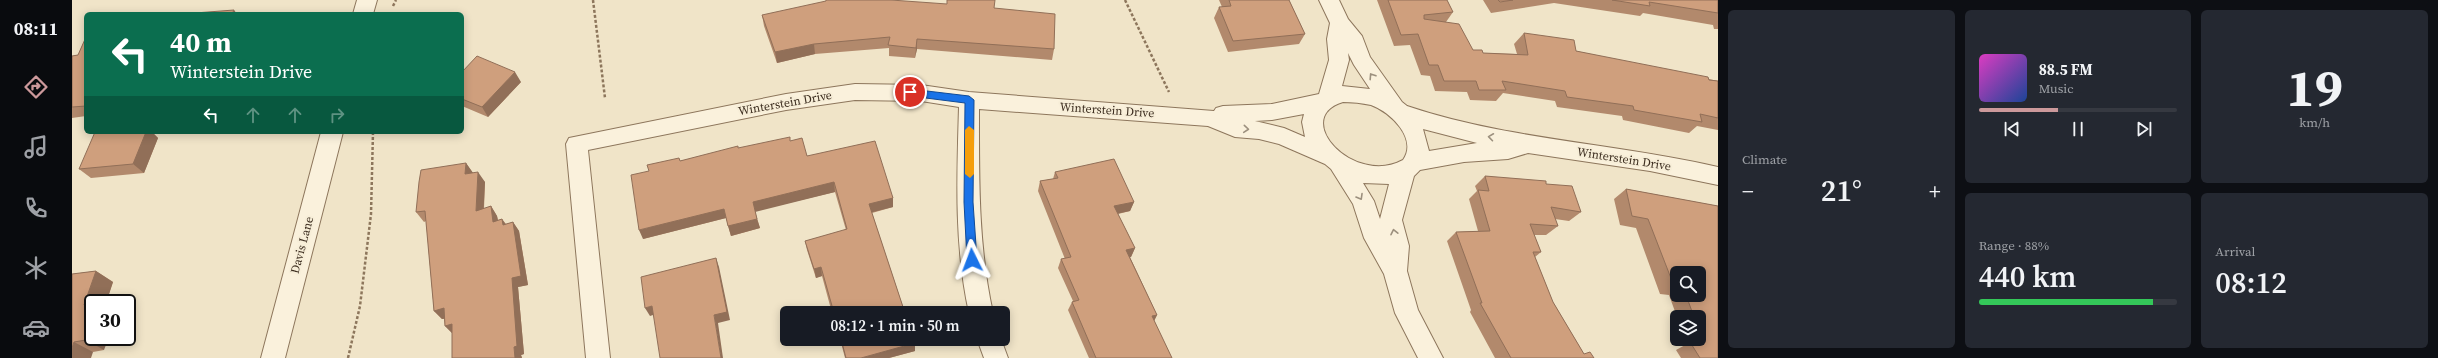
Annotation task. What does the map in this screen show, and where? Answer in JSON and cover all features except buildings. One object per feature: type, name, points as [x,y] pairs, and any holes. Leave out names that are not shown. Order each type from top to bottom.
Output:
[{"type":"street","points":[[364,12],[367,0]]},
{"type":"street","points":[[1329,0],[1340,23],[1352,36],[1361,60],[1398,110],[1412,126],[1418,139],[1418,152],[1408,167],[1391,220],[1397,246],[1394,270]]},
{"type":"street","points":[[1326,100],[1339,60],[1337,39],[1340,23]]},
{"type":"street","name":"Winterstein Drive","points":[[598,358],[577,144],[828,95],[888,91],[922,93],[969,100],[1209,118],[1234,128],[1259,130],[1284,137],[1334,160]]},
{"type":"street","points":[[1398,110],[1378,99],[1360,94],[1343,94],[1326,100],[1316,110],[1313,121],[1314,133],[1320,145],[1334,160],[1362,201],[1375,238],[1394,270],[1407,313],[1431,358]]},
{"type":"street","points":[[969,100],[970,223],[973,284],[979,306]]},
{"type":"street","name":"Winterstein Drive","points":[[1209,118],[1230,112],[1255,114],[1272,112],[1326,100]]},
{"type":"street","name":"Winterstein Drive","points":[[1398,110],[1463,133],[1504,138],[1529,146],[1630,158],[1718,176]]},
{"type":"street","name":"Davis Lane","points":[[273,358],[331,134]]},
{"type":"street","name":"Winterstein Drive","points":[[1408,167],[1442,156],[1471,152],[1505,152],[1529,146]]},
{"type":"street","points":[[1334,160],[1355,172],[1373,176],[1389,176],[1408,167]]},
{"type":"street","points":[[992,346],[996,358]]},
{"type":"path","points":[[593,0],[605,98]]},
{"type":"path","points":[[1125,0],[1170,94]]},
{"type":"path","points":[[348,358],[360,306],[371,214],[373,134]]},
{"type":"slow traffic","points":[[969,130],[970,174]]},
{"type":"route","points":[[910,92],[969,100],[969,202],[972,260]]}]
